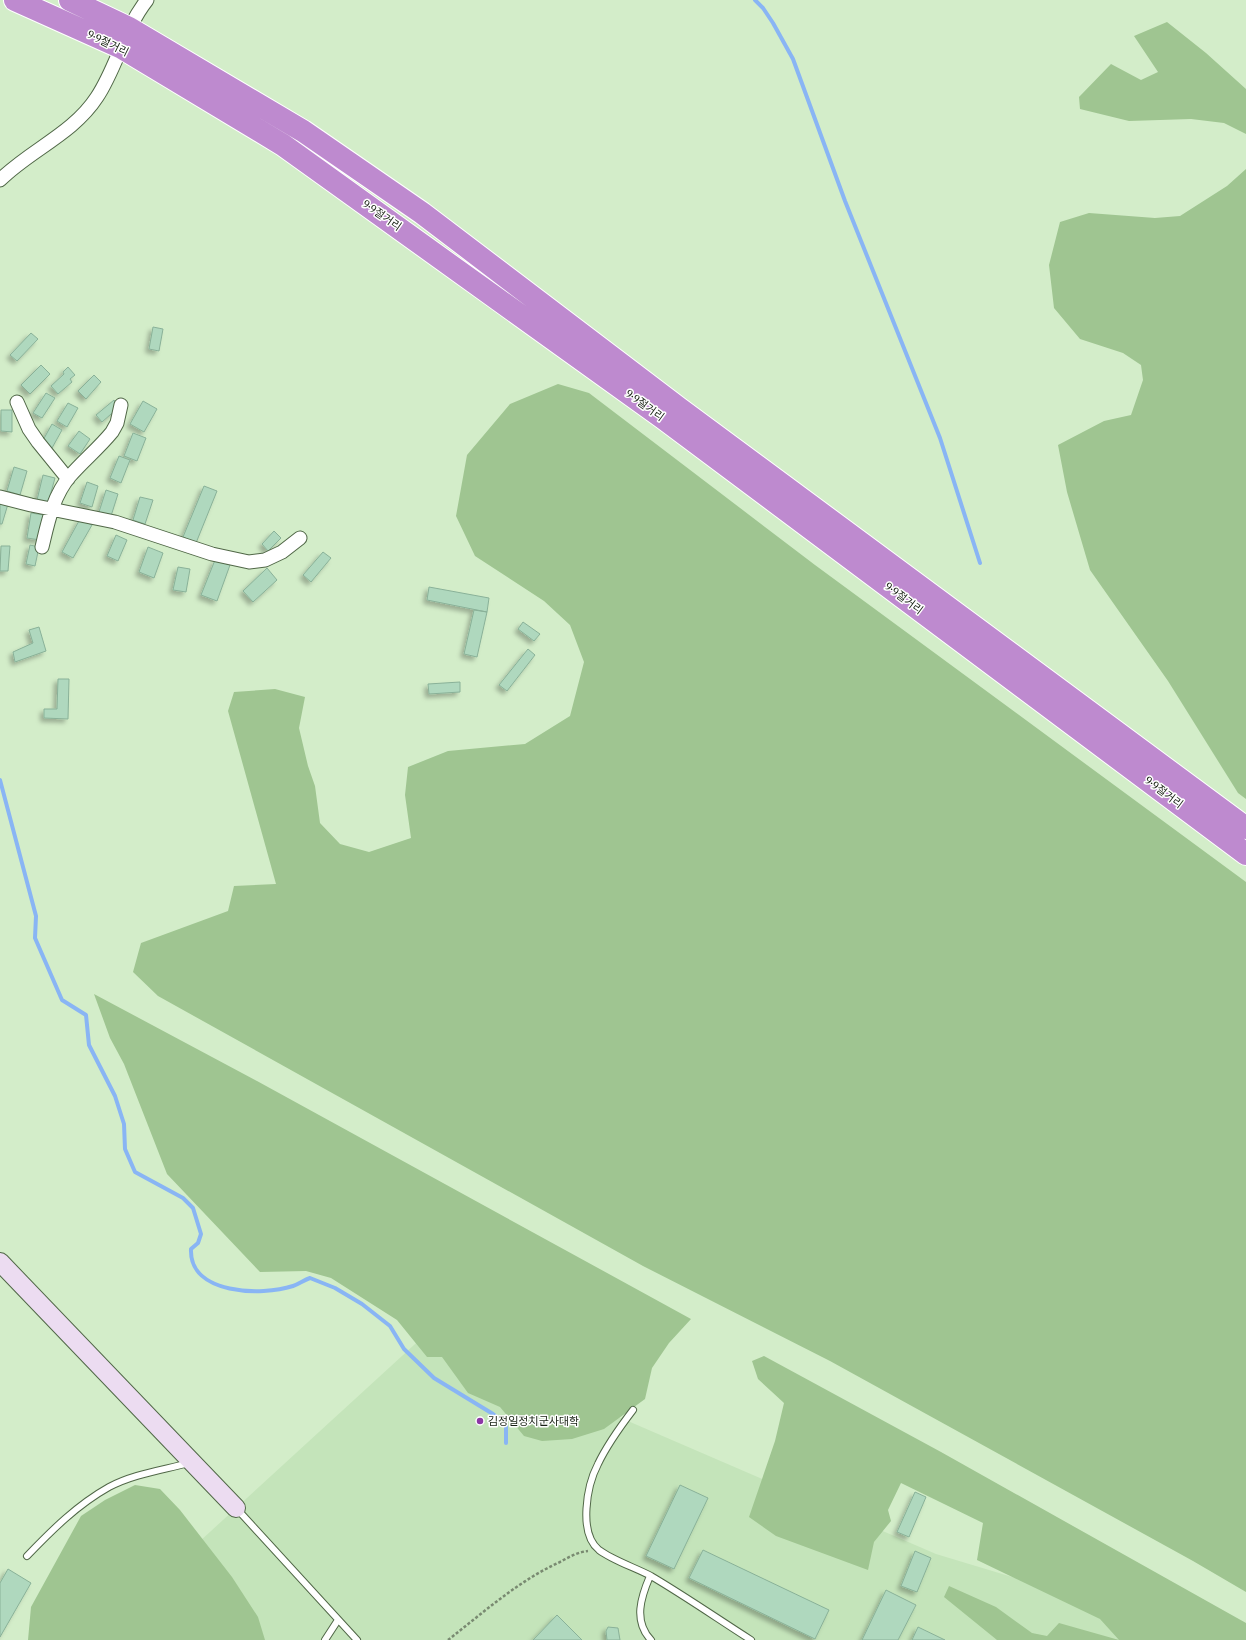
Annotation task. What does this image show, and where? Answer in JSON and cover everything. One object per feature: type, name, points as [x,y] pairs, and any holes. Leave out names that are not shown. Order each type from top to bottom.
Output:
[{"type":"highway","name":"9·9절거리","points":[[15,0],[122,48],[283,145],[409,233],[663,418],[1246,854]]},
{"type":"highway","name":"9·9절거리","points":[[70,0],[129,28],[303,131],[422,213],[686,414],[1246,828]]},
{"type":"street","points":[[0,180],[79,119],[97,97],[122,48],[129,28],[147,0]]},
{"type":"street","points":[[17,402],[35,438],[68,479]]},
{"type":"street","points":[[42,547],[52,510],[68,479],[112,432],[117,423],[121,405]]},
{"type":"street","points":[[0,497],[52,510],[115,522],[212,554],[248,562],[265,560],[282,552],[300,538]]},
{"type":"street","points":[[0,1262],[236,1508]]},
{"type":"lane","points":[[633,1410],[617,1431],[597,1465],[588,1497],[586,1522],[589,1537],[599,1550],[650,1576],[746,1639]]},
{"type":"lane","points":[[27,1556],[52,1530],[79,1506],[110,1487],[143,1474],[192,1462]]},
{"type":"lane","points":[[236,1508],[357,1640]]},
{"type":"lane","points":[[650,1576],[641,1598],[640,1610],[641,1623],[651,1640]]},
{"type":"lane","points":[[325,1640],[338,1620]]},
{"type":"path","points":[[448,1640],[513,1588],[549,1567],[574,1555],[586,1551],[599,1550]]},
{"type":"shaded area","points":[[1167,22],[1206,53],[1246,89],[1246,134],[1224,123],[1191,119],[1129,121],[1080,109],[1079,97],[1111,64],[1141,80],[1158,72],[1134,36]]},
{"type":"shaded area","points":[[1246,169],[1246,799],[1238,793],[1168,681],[1090,570],[1067,492],[1058,445],[1104,421],[1131,415],[1143,380],[1141,365],[1123,353],[1080,339],[1054,308],[1049,265],[1060,222],[1089,213],[1155,218],[1180,216],[1227,186]]},
{"type":"shaded area","points":[[558,384],[589,393],[815,565],[1246,882],[1246,1592],[1193,1561],[830,1361],[643,1266],[158,996],[133,972],[141,943],[228,911],[234,886],[276,884],[228,711],[234,692],[275,689],[305,697],[299,728],[308,766],[315,786],[320,823],[340,844],[369,852],[411,838],[405,795],[408,767],[448,751],[525,744],[570,716],[584,662],[570,625],[544,601],[475,556],[456,516],[467,455],[510,404]]},
{"type":"shaded area","points":[[94,994],[257,1081],[691,1319],[669,1343],[652,1368],[645,1399],[604,1429],[572,1439],[542,1441],[524,1436],[500,1407],[468,1393],[442,1357],[427,1357],[397,1320],[331,1278],[306,1271],[260,1272],[167,1174],[124,1064],[110,1038]]},
{"type":"shaded area","name":"김정일정치군사대학","points":[[426,1334],[936,1554],[1220,1640],[194,1640],[187,1553]]},
{"type":"shaded area","points":[[764,1356],[941,1452],[1246,1623],[1246,1640],[1119,1640],[1100,1619],[977,1560],[983,1523],[901,1483],[888,1510],[891,1521],[874,1542],[868,1570],[776,1536],[749,1517],[775,1441],[784,1403],[758,1379],[752,1361]]},
{"type":"shaded area","points":[[135,1485],[160,1489],[180,1510],[232,1577],[258,1617],[265,1640],[28,1640],[31,1607],[81,1516],[105,1500]]},
{"type":"shaded area","points":[[949,1586],[996,1607],[1032,1633],[1047,1636],[1059,1623],[1119,1640],[997,1640],[944,1597]]},
{"type":"building","points":[[153,327],[163,329],[159,351],[149,349]]},
{"type":"building","points":[[31,333],[38,339],[17,361],[10,355]]},
{"type":"building","points":[[41,365],[50,374],[30,394],[21,385]]},
{"type":"building","points":[[68,367],[75,375],[70,379],[72,382],[58,394],[51,386],[64,374],[63,372]]},
{"type":"building","points":[[94,375],[101,382],[86,399],[78,391]]},
{"type":"building","points":[[46,393],[55,398],[42,418],[33,413]]},
{"type":"building","points":[[114,400],[119,407],[102,422],[96,415]]},
{"type":"building","points":[[143,401],[157,409],[144,432],[130,424]]},
{"type":"building","points":[[68,403],[78,408],[67,427],[57,421]]},
{"type":"building","points":[[1,410],[12,410],[12,432],[1,431]]},
{"type":"building","points":[[52,424],[62,430],[52,448],[42,442]]},
{"type":"building","points":[[79,431],[90,439],[80,454],[68,446]]},
{"type":"building","points":[[133,433],[146,438],[137,461],[124,456]]},
{"type":"building","points":[[119,456],[130,460],[121,483],[110,478]]},
{"type":"building","points":[[14,467],[27,471],[20,495],[7,491]]},
{"type":"building","points":[[43,475],[55,478],[48,503],[37,500]]},
{"type":"building","points":[[87,482],[98,486],[92,507],[80,503]]},
{"type":"building","points":[[204,486],[217,491],[196,543],[183,537]]},
{"type":"building","points":[[106,490],[118,494],[111,516],[99,512]]},
{"type":"building","points":[[140,497],[153,500],[145,524],[133,520]]},
{"type":"building","points":[[0,501],[8,504],[2,524],[0,524]]},
{"type":"building","points":[[31,513],[44,515],[40,540],[27,538]]},
{"type":"building","points":[[80,519],[92,525],[73,558],[62,552]]},
{"type":"building","points":[[274,531],[281,538],[268,551],[262,544]]},
{"type":"building","points":[[116,535],[127,540],[118,561],[107,556]]},
{"type":"building","points":[[30,545],[39,547],[35,566],[26,564]]},
{"type":"building","points":[[1,546],[10,546],[8,571],[0,571]]},
{"type":"building","points":[[148,547],[163,553],[154,578],[139,572]]},
{"type":"building","points":[[323,552],[331,558],[311,582],[303,575]]},
{"type":"building","points":[[215,560],[230,565],[217,601],[201,595]]},
{"type":"building","points":[[178,567],[190,569],[186,592],[173,590]]},
{"type":"building","points":[[267,568],[277,580],[253,602],[243,591]]},
{"type":"building","points":[[429,587],[489,598],[487,612],[427,600]]},
{"type":"building","points":[[474,610],[487,612],[477,657],[464,654]]},
{"type":"building","points":[[523,622],[540,634],[534,641],[518,629]]},
{"type":"building","points":[[39,627],[46,651],[15,662],[13,652],[33,643],[29,630]]},
{"type":"building","points":[[528,649],[535,655],[507,691],[499,685]]},
{"type":"building","points":[[58,679],[69,679],[68,719],[44,718],[44,709],[57,709]]},
{"type":"building","points":[[460,682],[460,692],[429,694],[428,684]]},
{"type":"building","points":[[680,1485],[708,1498],[674,1569],[646,1556]]},
{"type":"building","points":[[915,1492],[926,1497],[909,1537],[897,1532]]},
{"type":"building","points":[[703,1550],[829,1610],[815,1639],[689,1578]]},
{"type":"building","points":[[915,1551],[931,1558],[917,1592],[901,1586]]},
{"type":"building","points":[[8,1569],[31,1583],[0,1637],[0,1583]]},
{"type":"building","points":[[886,1590],[916,1605],[898,1640],[862,1640]]},
{"type":"building","points":[[557,1615],[582,1640],[533,1640]]},
{"type":"building","points":[[608,1627],[618,1628],[620,1640],[607,1640],[606,1631]]},
{"type":"building","points":[[918,1627],[945,1640],[912,1640]]},
{"type":"waterway","points":[[755,0],[763,8],[773,23],[793,59],[845,201],[940,438],[980,563]]},
{"type":"waterway","points":[[0,780],[36,916],[35,938],[62,1000],[86,1015],[89,1045],[115,1096],[124,1124],[125,1149],[135,1172],[183,1198],[193,1208],[201,1234],[198,1243],[191,1249],[194,1264],[202,1276],[214,1284],[247,1291],[280,1289],[293,1286],[310,1278],[335,1288],[362,1304],[390,1326],[404,1349],[434,1378],[493,1414],[506,1424],[506,1443]]},
{"type":"place","name":"김정일정치군사대학","points":[[480,1421]]}]
